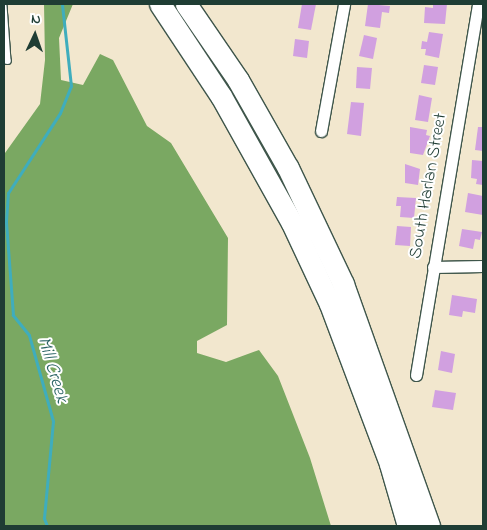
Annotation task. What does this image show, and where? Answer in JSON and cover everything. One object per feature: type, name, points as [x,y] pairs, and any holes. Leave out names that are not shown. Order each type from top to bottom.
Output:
[{"type":"highway","points":[[160,4],[221,96],[292,223],[330,304],[390,464],[408,526]]},
{"type":"highway","points":[[186,4],[238,80],[288,168],[343,284],[429,526]]},
{"type":"street","points":[[321,131],[344,4]]},
{"type":"street","name":"South Harlan Street","points":[[416,375],[478,4]]},
{"type":"street","points":[[433,267],[483,266]]},
{"type":"lane","points":[[4,6],[8,61],[4,61]]},
{"type":"green space","points":[[44,4],[73,4],[59,38],[61,80],[83,85],[100,54],[113,60],[147,126],[171,143],[228,238],[227,325],[197,341],[197,353],[226,362],[259,350],[278,376],[310,458],[331,526],[4,526],[4,151],[5,153],[40,104],[45,60]]},
{"type":"building","points":[[302,4],[316,4],[311,30],[298,28]]},
{"type":"building","points":[[368,4],[390,6],[389,13],[382,12],[380,28],[365,26]]},
{"type":"building","points":[[433,4],[447,4],[445,24],[424,23],[425,7],[433,8]]},
{"type":"building","points":[[429,32],[443,34],[439,58],[425,55],[426,49],[421,49],[422,41],[427,42]]},
{"type":"building","points":[[364,35],[377,38],[373,59],[359,56]]},
{"type":"building","points":[[295,39],[309,41],[307,58],[293,56]]},
{"type":"building","points":[[424,65],[438,67],[435,85],[421,83]]},
{"type":"building","points":[[357,67],[372,68],[370,89],[356,88]]},
{"type":"building","points":[[419,95],[432,98],[428,122],[415,120]]},
{"type":"building","points":[[351,102],[364,103],[361,136],[347,134]]},
{"type":"building","points":[[410,127],[427,130],[426,135],[430,136],[423,155],[410,153]]},
{"type":"building","points":[[478,127],[483,127],[483,151],[475,150]]},
{"type":"building","points":[[472,160],[483,161],[483,185],[476,184],[477,179],[471,178]]},
{"type":"building","points":[[405,164],[420,169],[418,185],[405,183]]},
{"type":"building","points":[[468,193],[483,196],[483,215],[465,212]]},
{"type":"building","points":[[397,197],[416,198],[414,218],[400,217],[401,206],[396,206]]},
{"type":"building","points":[[397,226],[411,227],[410,246],[395,245]]},
{"type":"building","points":[[462,229],[482,232],[480,240],[475,239],[473,249],[459,246]]},
{"type":"building","points":[[452,295],[477,299],[475,313],[463,311],[462,317],[449,315]]},
{"type":"building","points":[[441,351],[455,354],[452,373],[438,370]]},
{"type":"building","points":[[435,390],[456,393],[453,410],[432,407]]},
{"type":"waterway","name":"Mill Creek","points":[[47,526],[44,518],[53,421],[29,335],[13,315],[6,221],[8,193],[60,113],[71,86],[62,4]]}]
